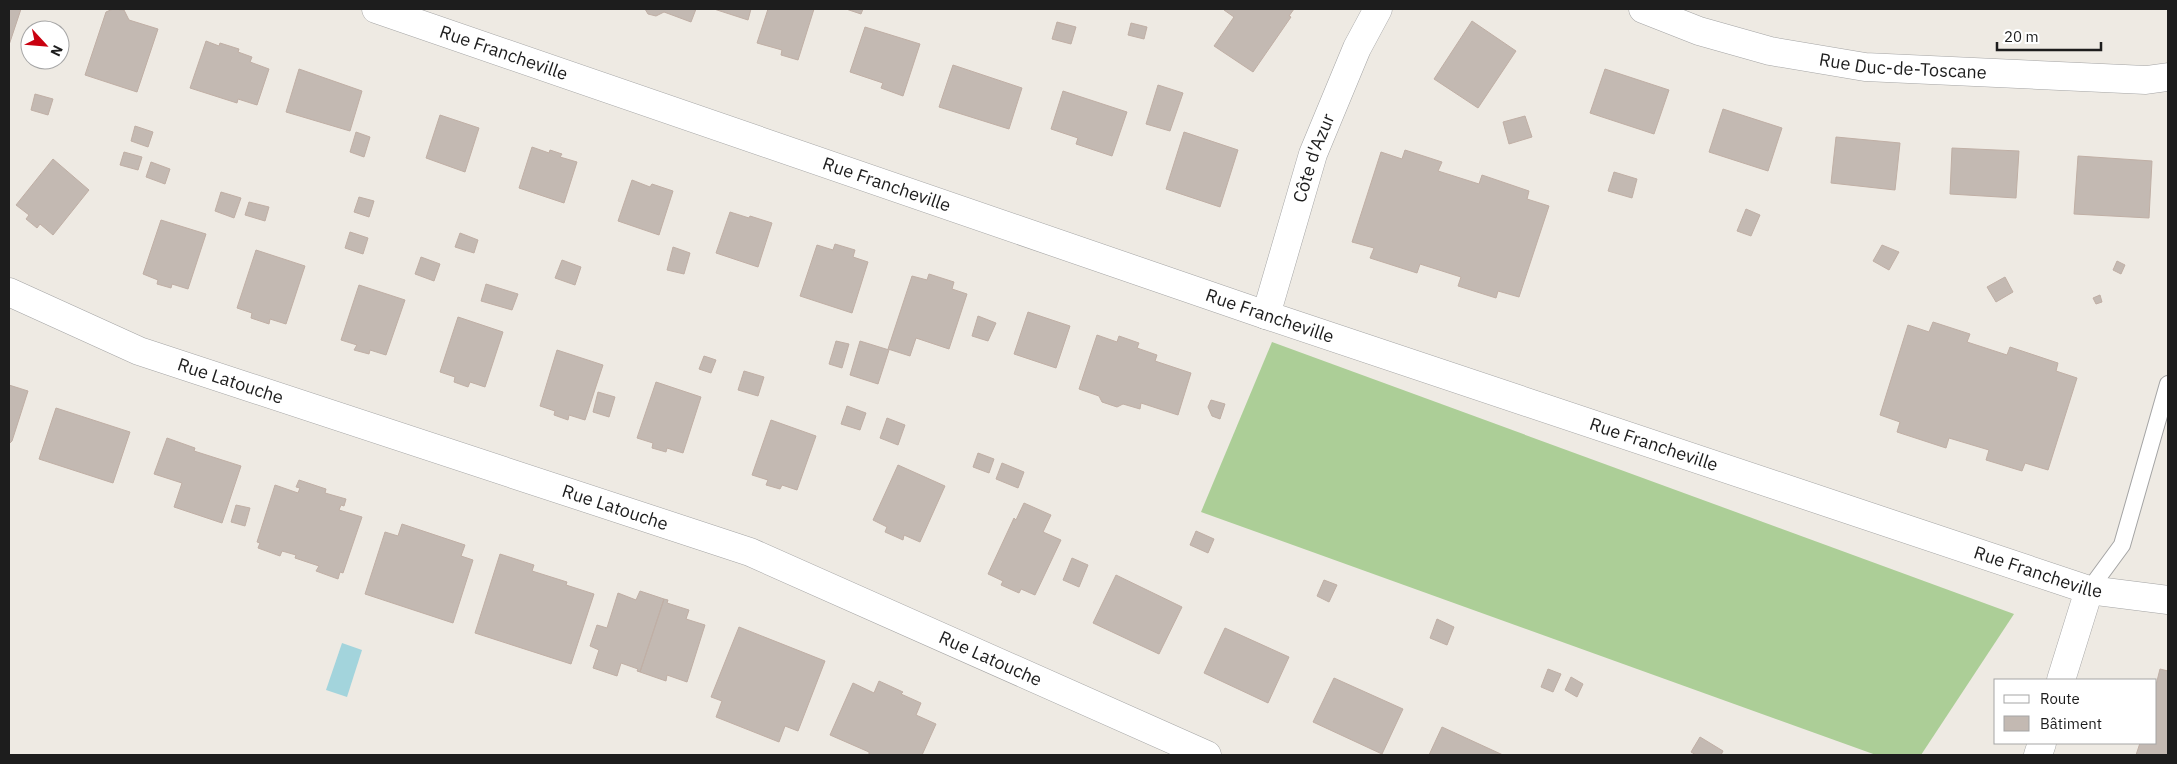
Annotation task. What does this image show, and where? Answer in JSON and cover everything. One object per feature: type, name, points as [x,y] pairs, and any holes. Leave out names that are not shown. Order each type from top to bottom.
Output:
[{"type":"street","name":"Rue Francheville","points":[[376,9],[1266,315],[2089,590],[2168,600]]},
{"type":"street","name":"Côte d'Azur","points":[[1266,315],[1312,154],[1357,48],[1378,9]]},
{"type":"street","name":"Rue Duc-de-Toscane","points":[[1643,9],[1699,31],[1770,51],[1865,66],[2146,80],[2168,77]]},
{"type":"street","name":"Rue Latouche","points":[[9,292],[140,352],[750,552],[1207,755]]},
{"type":"street","points":[[2062,679],[2089,590]]},
{"type":"lane","points":[[2089,590],[2122,545],[2168,384]]},
{"type":"green space","points":[[1272,342],[2014,614],[1921,755],[1876,755],[1201,512]]},
{"type":"water","points":[[342,643],[362,650],[347,697],[326,690]]},
{"type":"building","points":[[9,9],[21,9],[9,45]]},
{"type":"building","points":[[113,9],[124,10],[129,20],[158,29],[137,92],[85,75],[106,12]]},
{"type":"building","points":[[645,9],[696,9],[691,22],[664,12],[656,16],[648,14]]},
{"type":"building","points":[[714,9],[751,9],[748,20]]},
{"type":"building","points":[[768,9],[814,9],[798,60],[781,55],[782,50],[757,43]]},
{"type":"building","points":[[846,9],[863,9],[861,14]]},
{"type":"building","points":[[1225,9],[1294,9],[1289,16],[1291,17],[1253,72],[1214,46],[1234,17]]},
{"type":"building","points":[[1472,21],[1516,51],[1478,108],[1434,79]]},
{"type":"building","points":[[1057,22],[1076,27],[1071,44],[1052,39]]},
{"type":"building","points":[[1131,23],[1147,27],[1144,39],[1128,35]]},
{"type":"building","points":[[865,27],[920,44],[903,96],[881,88],[883,83],[850,72]]},
{"type":"building","points":[[206,41],[219,46],[220,43],[239,49],[238,52],[252,57],[250,62],[269,69],[257,105],[238,99],[237,103],[190,88]]},
{"type":"building","points":[[953,65],[1022,88],[1009,129],[939,107]]},
{"type":"building","points":[[299,69],[362,91],[350,131],[286,112]]},
{"type":"building","points":[[1605,69],[1669,90],[1654,134],[1590,113]]},
{"type":"building","points":[[1158,85],[1183,93],[1170,131],[1146,124]]},
{"type":"building","points":[[1063,91],[1127,112],[1112,156],[1076,144],[1078,138],[1051,129]]},
{"type":"building","points":[[35,94],[53,99],[48,115],[31,110]]},
{"type":"building","points":[[1723,109],[1782,128],[1768,171],[1709,152]]},
{"type":"building","points":[[440,115],[479,128],[465,172],[426,158]]},
{"type":"building","points":[[1525,116],[1532,137],[1509,144],[1503,122]]},
{"type":"building","points":[[135,126],[153,132],[148,147],[131,141]]},
{"type":"building","points":[[356,132],[370,137],[364,157],[350,152]]},
{"type":"building","points":[[1184,132],[1238,150],[1220,207],[1166,189]]},
{"type":"building","points":[[1836,137],[1900,143],[1895,190],[1831,183]]},
{"type":"building","points":[[532,147],[549,153],[550,150],[562,154],[560,157],[577,162],[564,203],[519,188]]},
{"type":"building","points":[[1952,148],[2019,151],[2016,198],[1950,194]]},
{"type":"building","points":[[1405,150],[1442,162],[1438,171],[1479,184],[1482,175],[1529,191],[1527,199],[1549,206],[1519,297],[1498,291],[1496,298],[1458,286],[1461,277],[1420,264],[1417,273],[1370,258],[1374,248],[1352,242],[1381,152],[1402,159]]},
{"type":"building","points":[[124,152],[142,157],[138,170],[120,165]]},
{"type":"building","points":[[2078,156],[2152,161],[2149,218],[2074,214]]},
{"type":"building","points":[[53,159],[89,190],[53,235],[40,224],[37,228],[26,219],[29,215],[16,205]]},
{"type":"building","points":[[151,162],[170,169],[165,184],[146,177]]},
{"type":"building","points":[[1614,172],[1637,179],[1632,198],[1608,191]]},
{"type":"building","points":[[632,180],[650,187],[652,184],[673,191],[659,235],[618,221]]},
{"type":"building","points":[[221,192],[241,198],[234,218],[215,211]]},
{"type":"building","points":[[359,197],[374,201],[369,217],[354,212]]},
{"type":"building","points":[[249,202],[269,207],[265,221],[245,215]]},
{"type":"building","points":[[1746,209],[1760,215],[1751,236],[1737,231]]},
{"type":"building","points":[[730,212],[772,223],[758,267],[716,253]]},
{"type":"building","points":[[161,220],[206,234],[188,289],[172,284],[171,288],[157,284],[158,280],[143,274]]},
{"type":"building","points":[[350,232],[368,238],[363,254],[345,248]]},
{"type":"building","points":[[460,233],[478,240],[474,253],[455,247]]},
{"type":"building","points":[[835,244],[855,250],[853,257],[868,262],[852,313],[800,296],[817,245],[833,250]]},
{"type":"building","points":[[1882,245],[1899,252],[1889,270],[1873,261]]},
{"type":"building","points":[[673,247],[690,253],[684,274],[667,270]]},
{"type":"building","points":[[256,250],[305,266],[286,324],[270,319],[269,324],[251,318],[252,313],[237,308]]},
{"type":"building","points":[[421,257],[440,264],[434,281],[415,274]]},
{"type":"building","points":[[562,260],[581,267],[575,285],[555,278]]},
{"type":"building","points":[[2117,261],[2125,265],[2121,274],[2113,270]]},
{"type":"building","points":[[929,274],[954,282],[952,289],[967,294],[949,349],[916,338],[910,356],[888,349],[912,276],[927,280]]},
{"type":"building","points":[[2005,277],[2013,292],[1996,302],[1987,287]]},
{"type":"building","points":[[486,284],[518,294],[512,310],[481,301]]},
{"type":"building","points":[[359,285],[405,300],[386,355],[370,350],[369,354],[354,350],[357,345],[341,340]]},
{"type":"building","points":[[2100,295],[2102,302],[2096,304],[2093,298]]},
{"type":"building","points":[[1028,312],[1070,326],[1056,368],[1014,354]]},
{"type":"building","points":[[978,316],[996,323],[988,341],[972,336]]},
{"type":"building","points":[[458,317],[503,332],[485,387],[470,382],[468,387],[454,382],[455,377],[440,372]]},
{"type":"building","points":[[1933,322],[1970,334],[1967,342],[2007,355],[2010,347],[2058,363],[2056,371],[2077,378],[2048,470],[2025,463],[2022,471],[1986,460],[1989,450],[1949,438],[1946,448],[1897,432],[1900,422],[1880,415],[1908,325],[1929,332]]},
{"type":"building","points":[[1097,335],[1117,342],[1119,336],[1139,343],[1137,348],[1157,355],[1155,361],[1191,373],[1178,415],[1141,403],[1140,409],[1123,404],[1117,407],[1102,402],[1099,396],[1079,389]]},
{"type":"building","points":[[836,341],[849,344],[842,368],[829,364]]},
{"type":"building","points":[[860,341],[889,350],[878,384],[850,375]]},
{"type":"building","points":[[557,350],[603,365],[585,420],[569,415],[568,420],[554,415],[555,411],[540,406]]},
{"type":"building","points":[[704,356],[716,360],[711,373],[699,369]]},
{"type":"building","points":[[744,371],[764,377],[758,396],[738,390]]},
{"type":"building","points":[[656,382],[701,397],[683,453],[667,448],[666,452],[652,448],[653,443],[637,438]]},
{"type":"building","points":[[9,385],[28,391],[12,441],[9,444]]},
{"type":"building","points":[[598,392],[615,397],[609,417],[593,412]]},
{"type":"building","points":[[1211,400],[1225,404],[1220,419],[1212,416],[1208,407]]},
{"type":"building","points":[[847,406],[866,413],[860,430],[841,424]]},
{"type":"building","points":[[56,408],[130,432],[113,483],[39,459]]},
{"type":"building","points":[[887,418],[905,425],[898,445],[880,438]]},
{"type":"building","points":[[771,420],[816,436],[797,490],[782,485],[780,489],[766,485],[768,480],[752,475]]},
{"type":"building","points":[[167,438],[195,448],[194,451],[241,466],[222,523],[174,507],[182,483],[154,474]]},
{"type":"building","points":[[978,453],[994,459],[989,473],[973,467]]},
{"type":"building","points":[[1002,463],[1024,472],[1018,488],[996,479]]},
{"type":"building","points":[[898,465],[945,486],[920,542],[904,535],[903,540],[885,532],[887,527],[873,520]]},
{"type":"building","points":[[299,480],[326,489],[325,493],[346,499],[344,506],[341,505],[339,510],[362,517],[343,573],[340,572],[338,579],[316,571],[319,566],[295,558],[296,555],[282,551],[280,556],[258,548],[260,543],[257,542],[275,485],[298,493],[300,488],[296,487]]},
{"type":"building","points":[[1024,503],[1051,515],[1043,532],[1061,540],[1035,595],[1021,589],[1019,593],[1001,585],[1003,581],[988,574],[1014,518],[1016,520]]},
{"type":"building","points":[[236,505],[250,508],[245,526],[231,522]]},
{"type":"building","points":[[402,524],[465,545],[461,556],[473,560],[453,623],[365,594],[385,532],[398,536]]},
{"type":"building","points":[[1196,531],[1214,539],[1208,553],[1190,545]]},
{"type":"building","points":[[500,554],[534,565],[532,571],[567,582],[566,585],[594,594],[571,664],[475,633]]},
{"type":"building","points":[[1072,558],[1088,565],[1079,587],[1063,580]]},
{"type":"building","points":[[1116,575],[1182,607],[1159,654],[1093,623]]},
{"type":"building","points":[[1324,580],[1337,585],[1329,602],[1317,596]]},
{"type":"building","points":[[640,591],[664,599],[640,672],[637,671],[638,669],[621,663],[617,676],[593,668],[599,650],[590,646],[597,625],[607,628],[618,593],[636,600]]},
{"type":"building","points":[[664,599],[668,600],[667,603],[689,610],[686,619],[705,625],[687,682],[667,675],[666,681],[640,672]]},
{"type":"building","points":[[1437,619],[1454,627],[1447,645],[1430,638]]},
{"type":"building","points":[[739,627],[825,661],[798,731],[785,726],[779,742],[716,717],[722,701],[711,697]]},
{"type":"building","points":[[1225,628],[1289,657],[1268,703],[1204,673]]},
{"type":"building","points":[[1548,669],[1561,674],[1553,692],[1541,687]]},
{"type":"building","points":[[2160,669],[2168,671],[2168,755],[2136,755],[2140,744],[2157,744],[2157,681]]},
{"type":"building","points":[[1571,677],[1583,684],[1577,697],[1565,690]]},
{"type":"building","points":[[1334,678],[1403,709],[1382,754],[1313,722]]},
{"type":"building","points":[[879,681],[921,703],[916,715],[936,724],[922,755],[869,755],[869,752],[830,735],[853,683],[874,693]]},
{"type":"building","points":[[1442,727],[1503,755],[1429,755]]},
{"type":"building","points":[[1700,737],[1723,751],[1721,755],[1696,755],[1691,752]]}]
